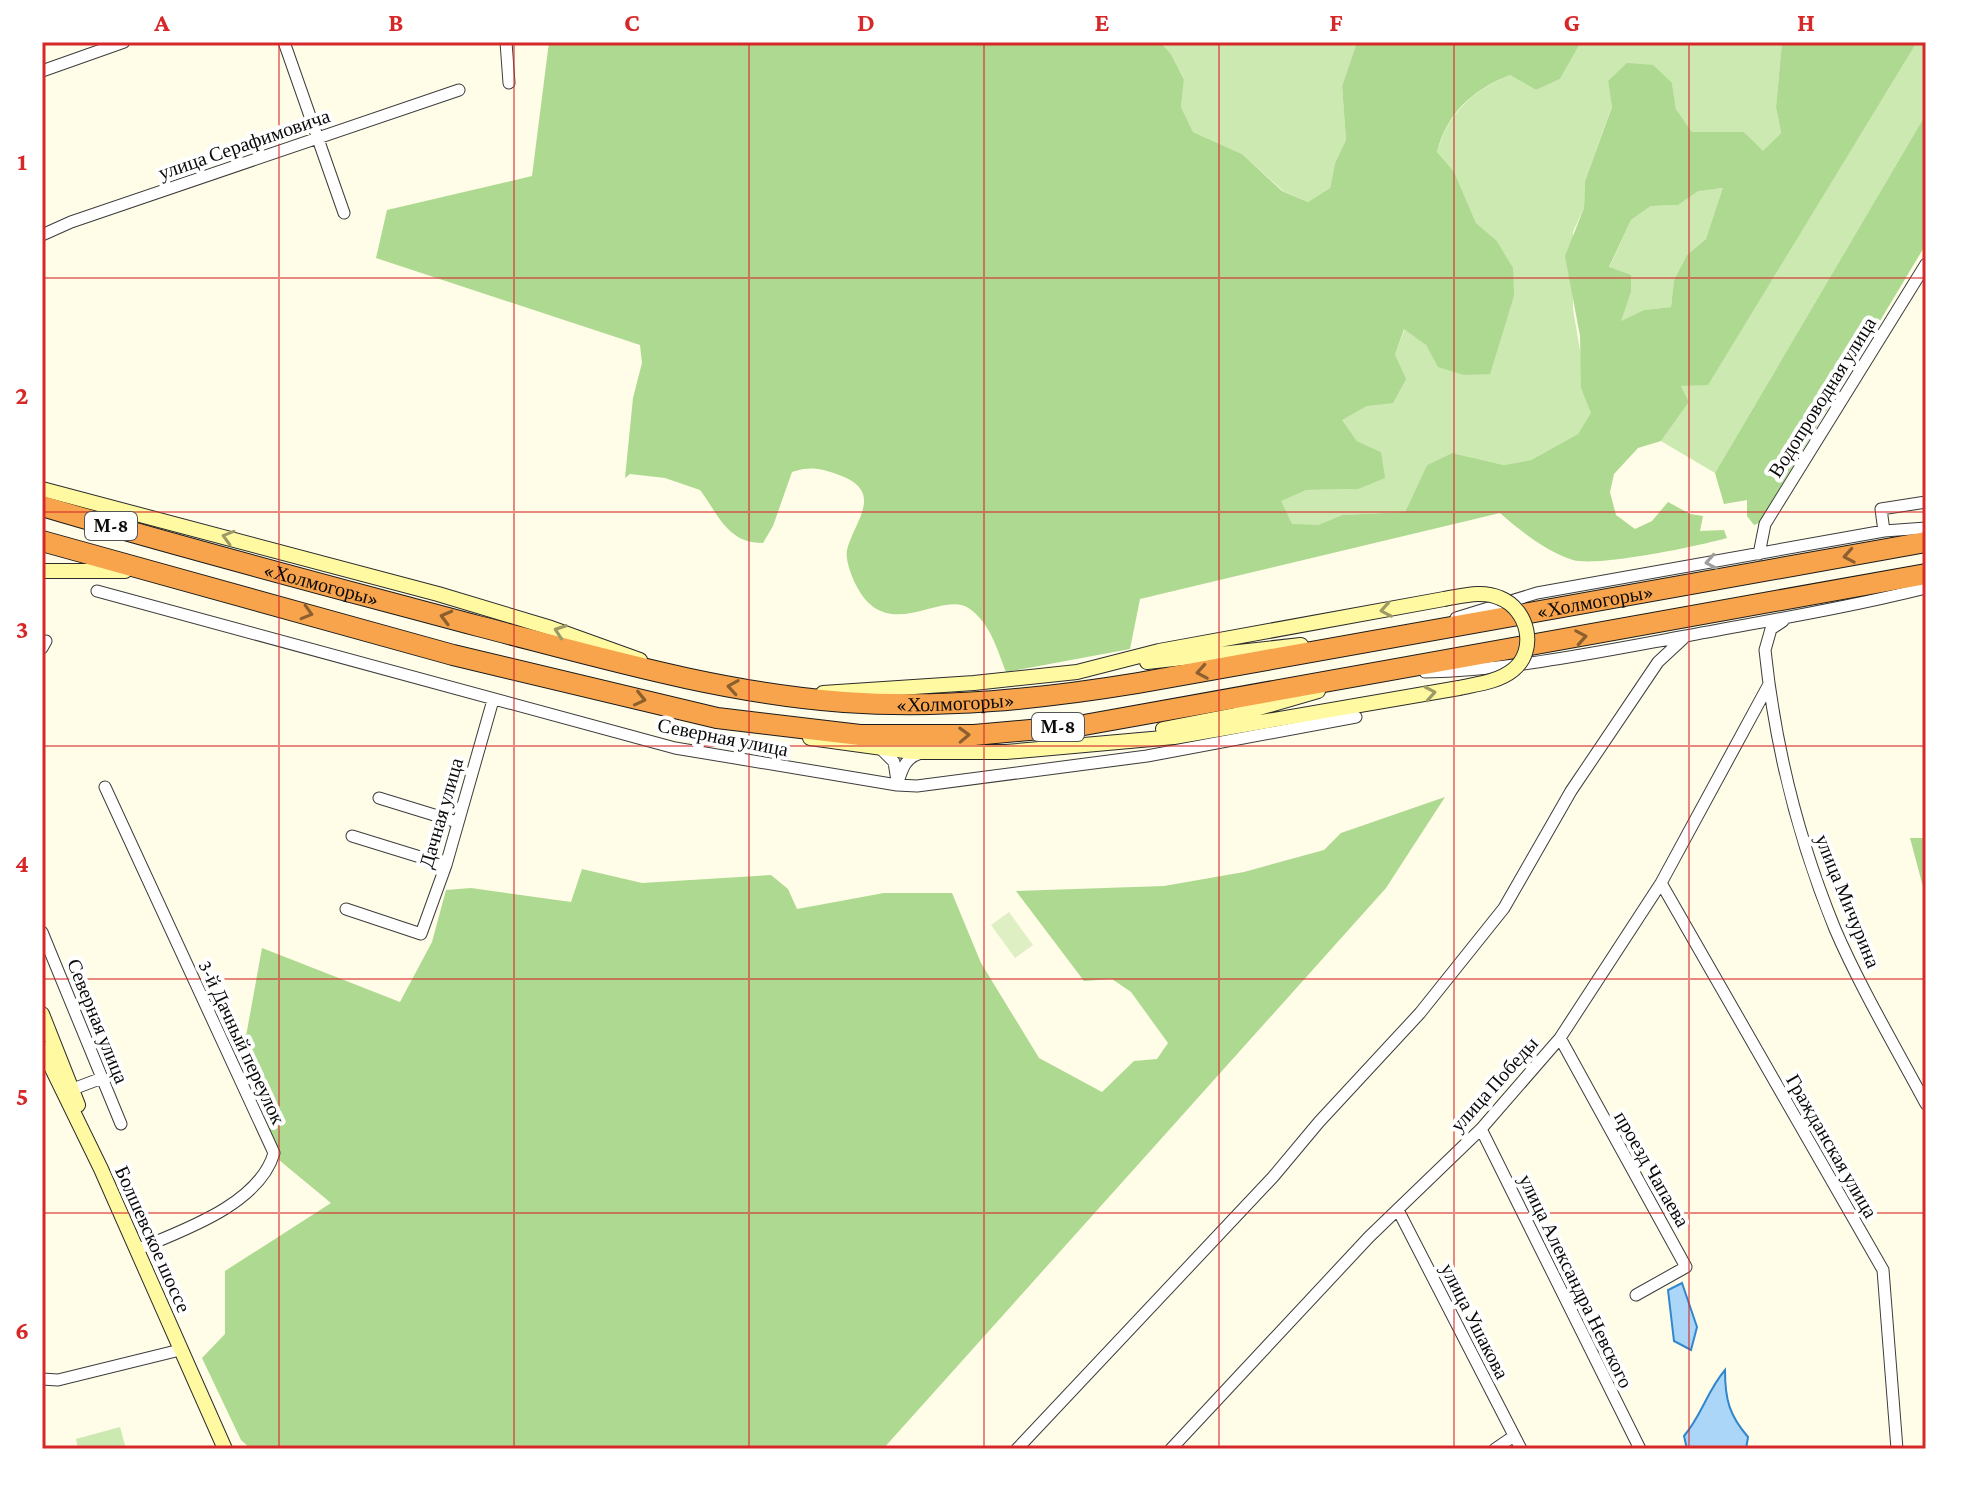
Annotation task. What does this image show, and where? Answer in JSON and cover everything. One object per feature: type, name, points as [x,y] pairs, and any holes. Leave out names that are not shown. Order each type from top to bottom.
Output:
[{"type":"highway","name":"«Холмогоры»","points":[[42,506],[443,617],[685,678],[782,695],[846,702],[930,704],[1020,700],[1361,644],[1926,542]]},
{"type":"highway","name":"«Холмогоры»","points":[[42,541],[453,655],[747,723],[860,735],[1016,732],[1084,725],[1926,574]]},
{"type":"main road","points":[[42,489],[438,594],[565,632],[685,678]]},
{"type":"main road","points":[[42,571],[98,569],[178,577]]},
{"type":"main road","points":[[747,723],[808,738],[924,752],[992,753],[1222,730],[1488,682],[1513,670],[1526,651],[1526,627],[1520,613],[1498,597],[1482,594],[1159,651],[1077,672]]},
{"type":"main road","points":[[782,695],[974,683],[1222,652],[1361,644]]},
{"type":"main road","points":[[1096,743],[1235,715],[1375,675]]},
{"type":"main road","points":[[42,1014],[101,1169]]},
{"type":"main road","name":"Болшевское шоссе","points":[[42,1048],[101,1169],[225,1449]]},
{"type":"street","points":[[42,71],[124,42]]},
{"type":"street","points":[[284,42],[344,213]]},
{"type":"street","points":[[506,42],[509,83]]},
{"type":"street","name":"улица Серафимовича","points":[[43,230],[459,90]]},
{"type":"street","name":"Водопроводная улица","points":[[1759,554],[1765,524],[1926,264]]},
{"type":"street","points":[[1884,531],[1881,509],[1926,502]]},
{"type":"street","points":[[1383,640],[1537,593],[1884,531],[1926,528]]},
{"type":"street","points":[[1375,675],[1482,670],[1647,644],[1789,618],[1926,588]]},
{"type":"street","name":"Северная улица","points":[[97,591],[675,748],[897,785],[917,786],[1077,767],[1356,717]]},
{"type":"street","points":[[1765,650],[1771,629],[1789,618]]},
{"type":"street","points":[[1737,627],[1754,636],[1765,650]]},
{"type":"street","points":[[1017,1449],[1273,1177],[1319,1122],[1420,1013],[1504,908],[1571,791],[1658,662],[1686,636]]},
{"type":"street","points":[[1647,644],[1657,651],[1658,662]]},
{"type":"street","name":"улица Мичурина","points":[[1765,650],[1768,686],[1788,787],[1816,881],[1843,946],[1926,1104]]},
{"type":"street","name":"улица Победы","points":[[1171,1449],[1249,1362],[1481,1129],[1560,1038],[1661,883],[1768,686]]},
{"type":"street","name":"Дачная улица","points":[[346,909],[421,934],[446,865],[493,700]]},
{"type":"street","points":[[881,749],[894,762],[897,785]]},
{"type":"street","points":[[897,785],[903,765],[912,756],[924,752]]},
{"type":"street","name":"3-й Дачный переулок","points":[[105,787],[274,1153],[271,1165],[239,1199],[205,1222],[136,1250]]},
{"type":"street","points":[[379,798],[457,822]]},
{"type":"street","points":[[352,836],[446,865]]},
{"type":"street","name":"Гражданская улица","points":[[1661,883],[1883,1270],[1897,1449]]},
{"type":"street","name":"Северная улица","points":[[42,932],[121,1124]]},
{"type":"street","name":"проезд Чапаева","points":[[1560,1038],[1686,1267],[1636,1295]]},
{"type":"street","points":[[73,1089],[102,1078]]},
{"type":"street","name":"улица Александра Невского","points":[[1481,1129],[1640,1449]]},
{"type":"street","name":"улица Ушакова","points":[[1398,1210],[1521,1449]]},
{"type":"street","points":[[42,1379],[58,1380],[180,1350]]},
{"type":"street","points":[[1495,1449],[1514,1436]]},
{"type":"green space","points":[[549,42],[1160,42],[1171,54],[1184,79],[1181,107],[1193,132],[1242,154],[1282,191],[1308,202],[1330,188],[1335,163],[1346,140],[1342,86],[1357,42],[1581,42],[1560,79],[1536,90],[1510,75],[1473,96],[1454,114],[1437,152],[1454,172],[1476,223],[1496,240],[1513,268],[1514,296],[1490,374],[1464,375],[1438,367],[1426,345],[1404,329],[1395,355],[1406,379],[1393,403],[1367,406],[1342,420],[1357,441],[1381,452],[1385,478],[1358,489],[1306,490],[1281,501],[1292,524],[1318,525],[1342,515],[1405,512],[1427,465],[1452,453],[1504,465],[1531,460],[1578,434],[1591,413],[1581,388],[1580,336],[1565,256],[1584,208],[1585,181],[1612,107],[1608,81],[1627,63],[1653,65],[1672,83],[1676,109],[1692,132],[1744,132],[1763,151],[1781,133],[1776,107],[1782,42],[1917,42],[1708,385],[1681,386],[1689,402],[1661,441],[1638,448],[1614,474],[1610,492],[1616,515],[1635,529],[1652,521],[1668,502],[1690,514],[1703,516],[1700,531],[1724,530],[1727,538],[1626,558],[1573,560],[1544,547],[1500,513],[1140,599],[1130,649],[1006,672],[988,630],[970,609],[958,604],[898,614],[883,612],[869,603],[856,585],[847,559],[847,550],[864,499],[853,482],[821,469],[792,472],[773,526],[763,543],[741,538],[725,526],[700,490],[665,478],[630,474],[625,478],[633,398],[642,363],[640,345],[376,258],[387,210],[532,176]],"holes":[[[1723,188],[1706,239],[1687,255],[1674,280],[1671,307],[1644,310],[1621,321],[1631,292],[1631,275],[1609,267],[1631,220],[1651,206],[1678,205],[1698,191]]]},
{"type":"green space","points":[[1160,42],[1357,42],[1342,86],[1346,140],[1335,163],[1330,188],[1308,202],[1283,191],[1242,154],[1193,132],[1181,107],[1184,78],[1171,54]]},
{"type":"green space","points":[[1581,42],[1782,42],[1776,107],[1781,133],[1763,152],[1744,132],[1692,132],[1676,109],[1672,83],[1608,81],[1612,106],[1585,181],[1584,208],[1573,232],[1573,309],[1582,362],[1581,388],[1592,413],[1578,434],[1531,460],[1504,465],[1452,453],[1427,465],[1405,512],[1342,515],[1318,525],[1292,525],[1280,501],[1305,490],[1358,489],[1381,452],[1357,441],[1341,419],[1367,406],[1395,355],[1405,328],[1426,345],[1439,367],[1506,320],[1514,296],[1496,240],[1476,223],[1454,173],[1437,152],[1455,115],[1473,96],[1510,75],[1536,90],[1560,79]]},
{"type":"green space","points":[[1917,42],[1926,42],[1926,114],[1715,473],[1661,441],[1689,402],[1681,386],[1708,384]]},
{"type":"green space","points":[[1926,114],[1926,244],[1759,523],[1754,525],[1747,516],[1747,500],[1724,504],[1715,473]]},
{"type":"green space","points":[[1724,188],[1706,239],[1687,255],[1674,280],[1671,307],[1644,310],[1620,322],[1631,292],[1609,268],[1631,220],[1651,206],[1678,205],[1698,190]]},
{"type":"green space","points":[[1445,797],[1386,888],[883,1449],[251,1449],[241,1440],[202,1358],[225,1334],[225,1271],[331,1203],[279,1160],[243,1053],[262,948],[400,1002],[432,942],[446,890],[471,888],[571,902],[582,869],[642,883],[771,875],[788,889],[797,909],[884,893],[952,893],[981,963],[1039,1058],[1102,1092],[1134,1061],[1157,1059],[1168,1043],[1131,992],[1112,979],[1084,981],[1016,891],[1164,886],[1244,872],[1324,850],[1341,833]]},
{"type":"green space","points":[[1910,838],[1924,838],[1926,841],[1926,898]]},
{"type":"green space","points":[[1009,912],[1033,945],[1015,958],[991,925]]},
{"type":"green space","points":[[120,1427],[126,1449],[78,1449],[76,1439]]},
{"type":"water","points":[[1682,1283],[1697,1327],[1691,1350],[1674,1341],[1668,1290]]},
{"type":"water","points":[[1725,1370],[1729,1406],[1748,1437],[1746,1449],[1687,1449],[1684,1436]]}]
